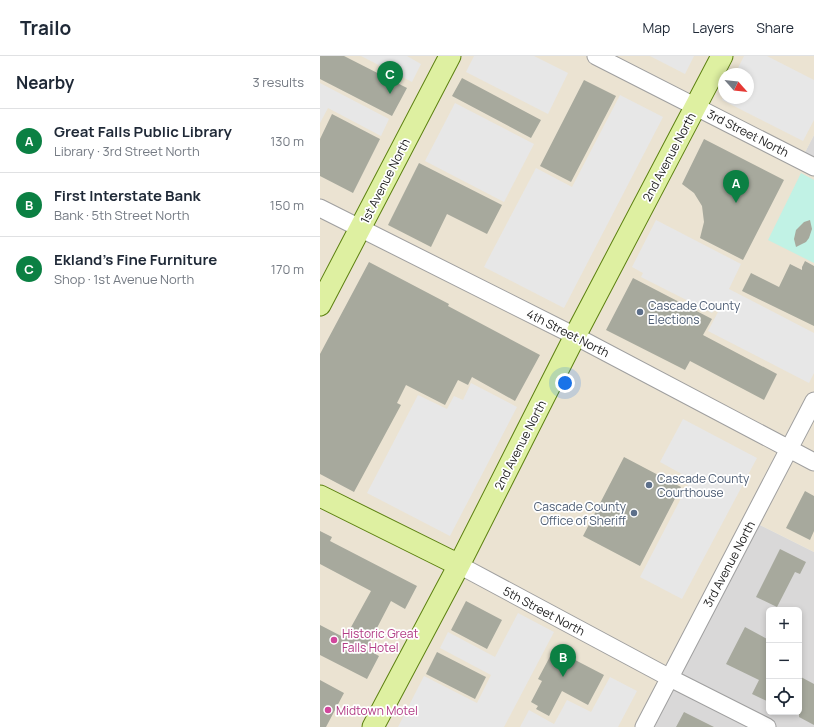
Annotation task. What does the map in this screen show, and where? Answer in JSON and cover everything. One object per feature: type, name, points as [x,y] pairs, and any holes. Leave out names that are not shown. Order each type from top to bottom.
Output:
[{"type":"main road","name":"1st Avenue North","points":[[320,305],[450,56]]},
{"type":"main road","name":"2nd Avenue North","points":[[373,727],[459,565],[575,336],[722,56]]},
{"type":"main road","name":"5th Street North","points":[[320,496],[459,565]]},
{"type":"street","name":"3rd Street North","points":[[596,56],[814,167]]},
{"type":"street","name":"4th Street North","points":[[320,208],[575,336],[814,462]]},
{"type":"street","name":"3rd Avenue North","points":[[644,727],[814,401]]},
{"type":"street","name":"5th Street North","points":[[459,565],[670,678],[767,727]]},
{"type":"shaded area","points":[[320,56],[814,56],[814,135],[801,160],[814,167],[814,552],[752,521],[644,727],[320,727]]},
{"type":"shaded area","points":[[361,56],[407,56],[421,64],[412,82]]},
{"type":"shaded area","points":[[474,56],[534,56],[568,73],[548,114],[466,72]]},
{"type":"shaded area","points":[[650,56],[694,56],[685,74]]},
{"type":"shaded area","points":[[744,56],[767,56],[814,80],[814,120],[803,141],[730,104],[754,104],[754,68],[738,68]]},
{"type":"shaded area","points":[[320,83],[389,119],[381,136],[328,108],[320,123]]},
{"type":"shaded area","points":[[620,95],[663,117],[564,308],[484,267],[536,168],[572,187]]},
{"type":"shaded area","points":[[455,103],[534,144],[504,202],[425,161]]},
{"type":"shaded area","points":[[814,135],[814,167],[801,160]]},
{"type":"shaded area","points":[[801,173],[814,180],[814,263],[768,240]]},
{"type":"shaded area","points":[[656,220],[741,264],[729,289],[814,333],[814,373],[809,383],[708,331],[718,312],[714,310],[712,313],[641,277],[643,273],[632,267]]},
{"type":"shaded area","points":[[471,383],[517,407],[450,536],[367,493],[418,395],[447,409],[454,396],[463,400]]},
{"type":"shaded area","points":[[683,419],[757,458],[682,599],[640,577],[691,479],[660,462]]},
{"type":"shaded area","points":[[752,521],[814,552],[814,727],[644,727]]},
{"type":"shaded area","points":[[518,613],[554,632],[504,727],[398,727],[424,676],[477,703],[491,675],[440,648],[448,632],[495,657]]},
{"type":"shaded area","points":[[610,677],[637,691],[618,727],[520,727],[529,710],[554,724],[567,700],[591,712]]},
{"type":"building","points":[[320,56],[344,56],[407,88],[392,116],[320,79]]},
{"type":"building","points":[[462,78],[541,120],[531,138],[452,96]]},
{"type":"building","points":[[584,80],[616,96],[571,182],[540,166]]},
{"type":"building","points":[[332,114],[380,139],[353,193],[320,176],[320,139]]},
{"type":"building","points":[[704,139],[784,180],[743,260],[700,238],[704,222],[702,206],[694,193],[682,184]]},
{"type":"building","points":[[419,163],[502,205],[487,234],[447,214],[431,247],[388,225]]},
{"type":"building","points":[[810,220],[812,229],[809,238],[806,242],[796,247],[794,239],[796,230],[804,222]]},
{"type":"building","points":[[805,261],[814,266],[814,326],[742,291],[751,273],[779,287],[790,264],[802,270]]},
{"type":"building","points":[[369,262],[449,304],[448,306],[540,355],[515,401],[472,377],[468,385],[458,380],[445,405],[406,385],[397,403],[401,405],[354,492],[320,474],[320,354]]},
{"type":"building","points":[[633,278],[712,319],[703,335],[777,374],[764,400],[690,361],[685,370],[606,330]]},
{"type":"building","points":[[624,457],[681,487],[640,566],[583,536]]},
{"type":"building","points":[[805,491],[814,496],[814,531],[810,540],[786,528]]},
{"type":"building","points":[[320,531],[332,537],[330,541],[417,586],[405,609],[391,601],[366,649],[379,656],[367,679],[320,655],[320,625],[345,638],[371,591],[320,564]]},
{"type":"building","points":[[780,549],[806,562],[800,574],[795,572],[777,607],[756,597]]},
{"type":"building","points":[[466,601],[502,620],[487,649],[451,630]]},
{"type":"building","points":[[745,627],[766,638],[766,701],[752,694],[759,680],[726,664]]},
{"type":"building","points":[[554,649],[604,675],[588,705],[562,691],[549,716],[536,709],[538,706],[531,702],[542,681],[538,679]]},
{"type":"building","points":[[437,652],[486,677],[475,699],[426,674]]},
{"type":"building","points":[[802,678],[814,684],[814,725],[799,717],[799,715],[802,715]]},
{"type":"building","name":"Midtown Motel","points":[[320,680],[344,693],[326,727],[320,727]]},
{"type":"building","points":[[684,712],[714,727],[676,727]]},
{"type":"place","name":"Ekland's Fine Furniture","points":[[390,94]]},
{"type":"place","name":"Great Falls Public Library","points":[[736,203]]},
{"type":"place","name":"Cascade County Elections","points":[[640,312]]},
{"type":"place","name":"Cascade County Courthouse","points":[[649,485]]},
{"type":"place","name":"Cascade County Office of Sheriff","points":[[634,513]]},
{"type":"place","name":"Historic Great Falls Hotel","points":[[334,640]]},
{"type":"place","name":"First Interstate Bank","points":[[563,677]]},
{"type":"place","name":"Midtown Motel","points":[[328,710]]}]
